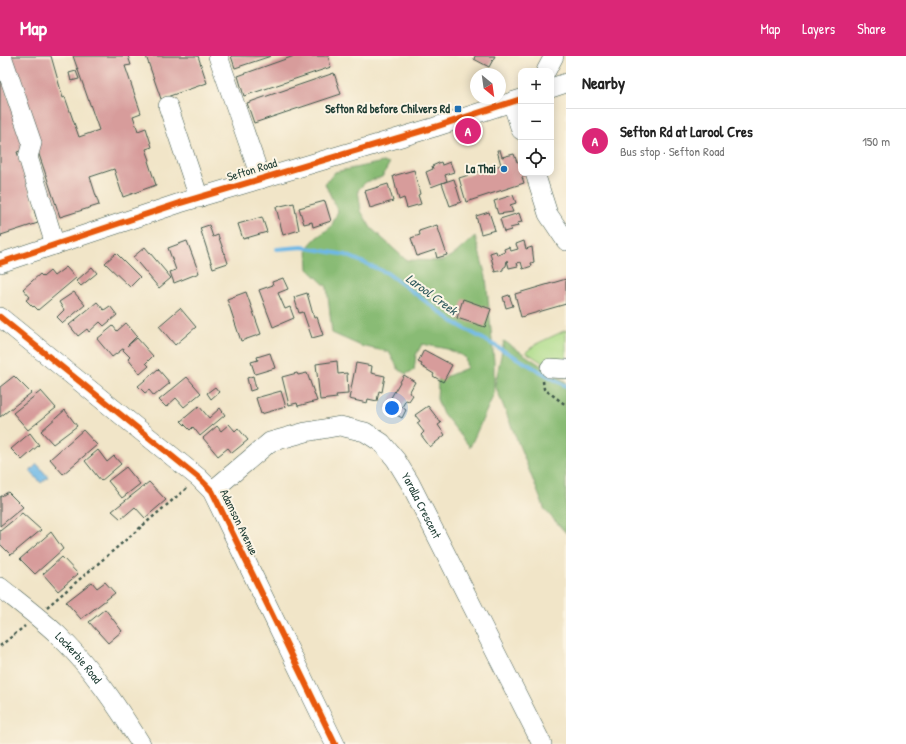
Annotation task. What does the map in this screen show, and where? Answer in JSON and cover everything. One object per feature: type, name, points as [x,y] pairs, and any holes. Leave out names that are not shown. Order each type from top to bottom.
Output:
[{"type":"street","points":[[2,56],[32,143],[28,157],[55,245]]},
{"type":"street","points":[[218,56],[260,179]]},
{"type":"street","points":[[548,68],[554,56]]},
{"type":"street","points":[[554,87],[566,83]]},
{"type":"street","name":"Sefton Road","points":[[0,263],[199,198],[435,127],[518,98]]},
{"type":"street","points":[[168,106],[199,198]]},
{"type":"street","points":[[536,176],[548,214],[560,223],[566,241]]},
{"type":"street","name":"Adamson Avenue","points":[[0,317],[206,485],[335,744]]},
{"type":"street","name":"Yaralla Crescent","points":[[206,485],[270,442],[299,434],[340,426],[365,432],[382,443],[396,460],[410,483],[542,744]]},
{"type":"street","name":"Lockerbie Road","points":[[0,587],[59,636],[87,667],[116,704],[141,744]]},
{"type":"path","points":[[553,373],[544,389],[566,406]]},
{"type":"path","points":[[0,646],[36,616],[206,485]]},
{"type":"green space","points":[[383,162],[389,164],[382,177],[366,182],[358,190],[361,211],[371,228],[406,260],[442,261],[456,253],[475,236],[486,277],[494,362],[494,394],[470,447],[442,412],[437,399],[438,380],[467,368],[465,357],[447,349],[422,344],[416,355],[414,370],[406,374],[399,370],[389,352],[361,346],[332,333],[327,287],[308,269],[307,248],[316,238],[331,227],[338,211],[325,184],[335,172]]},
{"type":"green space","points":[[566,330],[566,378],[526,352],[536,344]]},
{"type":"green space","points":[[504,341],[566,382],[566,533],[545,510],[495,385]]},
{"type":"water","points":[[37,464],[48,477],[41,483],[30,471]]},
{"type":"building","points":[[6,56],[51,56],[63,98],[65,97],[79,137],[99,130],[73,56],[128,56],[131,65],[125,66],[141,113],[133,116],[138,131],[146,128],[152,147],[146,149],[150,160],[148,161],[156,185],[123,197],[114,169],[90,177],[99,205],[60,217]]},
{"type":"building","points":[[146,56],[198,56],[207,83],[161,99]]},
{"type":"building","points":[[231,56],[271,56],[235,68]]},
{"type":"building","points":[[294,56],[328,56],[331,67],[244,96],[238,76]]},
{"type":"building","points":[[475,56],[495,56],[489,67],[474,59]]},
{"type":"building","points":[[76,71],[79,79],[71,81],[69,73]]},
{"type":"building","points":[[0,72],[26,149],[17,152],[36,209],[34,210],[38,223],[1,235],[2,237],[0,238]]},
{"type":"building","points":[[334,73],[341,94],[254,123],[247,103]]},
{"type":"building","points":[[497,150],[500,150],[502,157],[514,154],[518,162],[518,176],[525,176],[522,177],[524,183],[466,202],[459,178],[501,165]]},
{"type":"building","points":[[441,162],[442,165],[450,162],[454,172],[445,175],[447,181],[431,187],[426,172],[433,169],[432,166]]},
{"type":"building","points":[[414,170],[421,204],[407,208],[404,198],[399,200],[393,176]]},
{"type":"building","points":[[454,179],[461,202],[450,206],[442,183]]},
{"type":"building","points":[[388,184],[393,201],[370,208],[365,191]]},
{"type":"building","points":[[513,195],[516,203],[510,205],[513,212],[498,214],[494,201]]},
{"type":"building","points":[[325,201],[331,221],[313,227],[312,222],[304,224],[299,208]]},
{"type":"building","points":[[294,203],[299,230],[283,235],[276,207]]},
{"type":"building","points":[[489,212],[495,230],[481,234],[476,216]]},
{"type":"building","points":[[519,213],[522,222],[517,223],[518,226],[510,228],[511,230],[504,232],[500,219]]},
{"type":"building","points":[[262,217],[267,232],[243,239],[238,224]]},
{"type":"building","points":[[209,225],[213,237],[218,235],[228,263],[213,268],[200,228]]},
{"type":"building","points":[[437,225],[447,255],[437,258],[435,250],[417,256],[411,238],[420,235],[419,231]]},
{"type":"building","points":[[187,241],[199,273],[174,283],[170,272],[176,270],[168,248]]},
{"type":"building","points":[[524,241],[526,249],[532,247],[534,262],[531,263],[532,266],[523,269],[521,262],[517,263],[518,266],[509,268],[507,260],[506,266],[503,270],[495,272],[490,253],[496,251],[497,255],[505,252],[504,249],[509,247],[511,251],[518,249],[516,244]]},
{"type":"building","points":[[145,247],[171,278],[159,288],[133,257]]},
{"type":"building","points":[[116,253],[140,277],[130,287],[105,263]]},
{"type":"building","points":[[66,267],[76,278],[38,310],[26,300],[30,297],[23,289],[40,274],[43,277],[50,271],[54,276]]},
{"type":"building","points":[[92,267],[97,273],[81,286],[76,281]]},
{"type":"building","points":[[283,278],[288,289],[278,293],[285,309],[290,307],[294,318],[273,327],[259,290],[273,285],[272,282]]},
{"type":"building","points":[[566,279],[566,304],[521,317],[515,294]]},
{"type":"building","points":[[74,292],[85,305],[63,323],[57,317],[64,310],[59,302]]},
{"type":"building","points":[[246,292],[261,334],[241,341],[227,299]]},
{"type":"building","points":[[307,293],[314,318],[317,317],[323,335],[312,338],[303,312],[299,313],[294,297]]},
{"type":"building","points":[[509,295],[513,306],[506,308],[503,297]]},
{"type":"building","points":[[463,299],[491,309],[485,327],[457,318]]},
{"type":"building","points":[[97,302],[104,310],[110,306],[117,315],[104,326],[100,322],[89,332],[87,329],[78,336],[69,325]]},
{"type":"building","points":[[180,308],[196,327],[175,345],[159,326]]},
{"type":"building","points":[[126,323],[137,336],[127,346],[137,338],[153,356],[146,363],[149,366],[140,374],[128,359],[130,357],[123,350],[124,348],[112,357],[97,339],[113,326],[117,331]]},
{"type":"building","points":[[424,350],[452,365],[443,382],[433,376],[434,374],[421,366],[422,364],[418,362]]},
{"type":"building","points":[[270,353],[275,368],[255,374],[251,362],[258,360],[257,357]]},
{"type":"building","points":[[337,361],[338,374],[347,373],[348,394],[336,395],[337,398],[320,400],[316,364]]},
{"type":"building","points":[[356,363],[372,366],[371,373],[385,376],[382,392],[379,391],[377,401],[368,399],[367,403],[349,399]]},
{"type":"building","points":[[158,369],[170,383],[154,396],[149,390],[145,393],[138,386]]},
{"type":"building","points":[[297,373],[298,375],[307,373],[317,401],[298,406],[297,403],[289,405],[282,377]]},
{"type":"building","points":[[404,375],[415,382],[409,393],[413,395],[409,401],[406,400],[402,407],[406,410],[402,418],[385,408]]},
{"type":"building","points":[[14,376],[31,393],[0,417],[0,387]]},
{"type":"building","points":[[253,376],[256,389],[250,391],[247,378]]},
{"type":"building","points":[[187,377],[201,393],[184,407],[176,398],[166,407],[159,400]]},
{"type":"building","points":[[215,387],[219,392],[211,399],[207,393]]},
{"type":"building","points":[[41,391],[56,408],[28,430],[13,413]]},
{"type":"building","points":[[281,391],[286,407],[261,414],[256,398]]},
{"type":"building","points":[[199,406],[209,418],[220,408],[225,415],[200,436],[193,427],[190,430],[181,421]]},
{"type":"building","points":[[428,406],[441,423],[438,425],[445,435],[430,447],[421,435],[424,432],[417,423],[420,421],[415,415]]},
{"type":"building","points":[[65,410],[77,426],[53,444],[41,431]]},
{"type":"building","points":[[229,424],[235,431],[238,428],[248,440],[232,453],[228,448],[218,456],[203,438],[217,426],[221,431]]},
{"type":"building","points":[[83,430],[97,445],[63,474],[50,459]]},
{"type":"building","points":[[30,433],[39,445],[22,460],[11,449]]},
{"type":"building","points":[[98,450],[107,462],[114,456],[121,464],[101,481],[85,461]]},
{"type":"building","points":[[126,467],[140,484],[122,498],[108,481]]},
{"type":"building","points":[[149,482],[166,500],[145,518],[135,507],[121,519],[112,511]]},
{"type":"building","points":[[8,492],[23,507],[0,526],[0,497]]},
{"type":"building","points":[[22,513],[41,530],[11,555],[0,544],[0,531]]},
{"type":"building","points":[[51,532],[63,549],[35,574],[20,559]]},
{"type":"building","points":[[62,557],[78,574],[58,591],[43,574]]},
{"type":"building","points":[[92,582],[97,588],[105,582],[115,593],[81,619],[66,602]]},
{"type":"building","points":[[105,609],[122,631],[108,643],[89,622]]},
{"type":"waterway","name":"Larool Creek","points":[[277,249],[302,247],[346,255],[387,273],[455,323],[566,386]]},
{"type":"cycle path","points":[[0,263],[180,203],[435,127],[518,100]]},
{"type":"cycle path","points":[[0,317],[199,478],[212,491],[335,744]]},
{"type":"place","name":"Sefton Rd before Chilvers Rd","points":[[458,109]]},
{"type":"place","name":"Sefton Rd at Larool Cres","points":[[468,131]]},
{"type":"place","name":"La Thai","points":[[504,169]]}]
